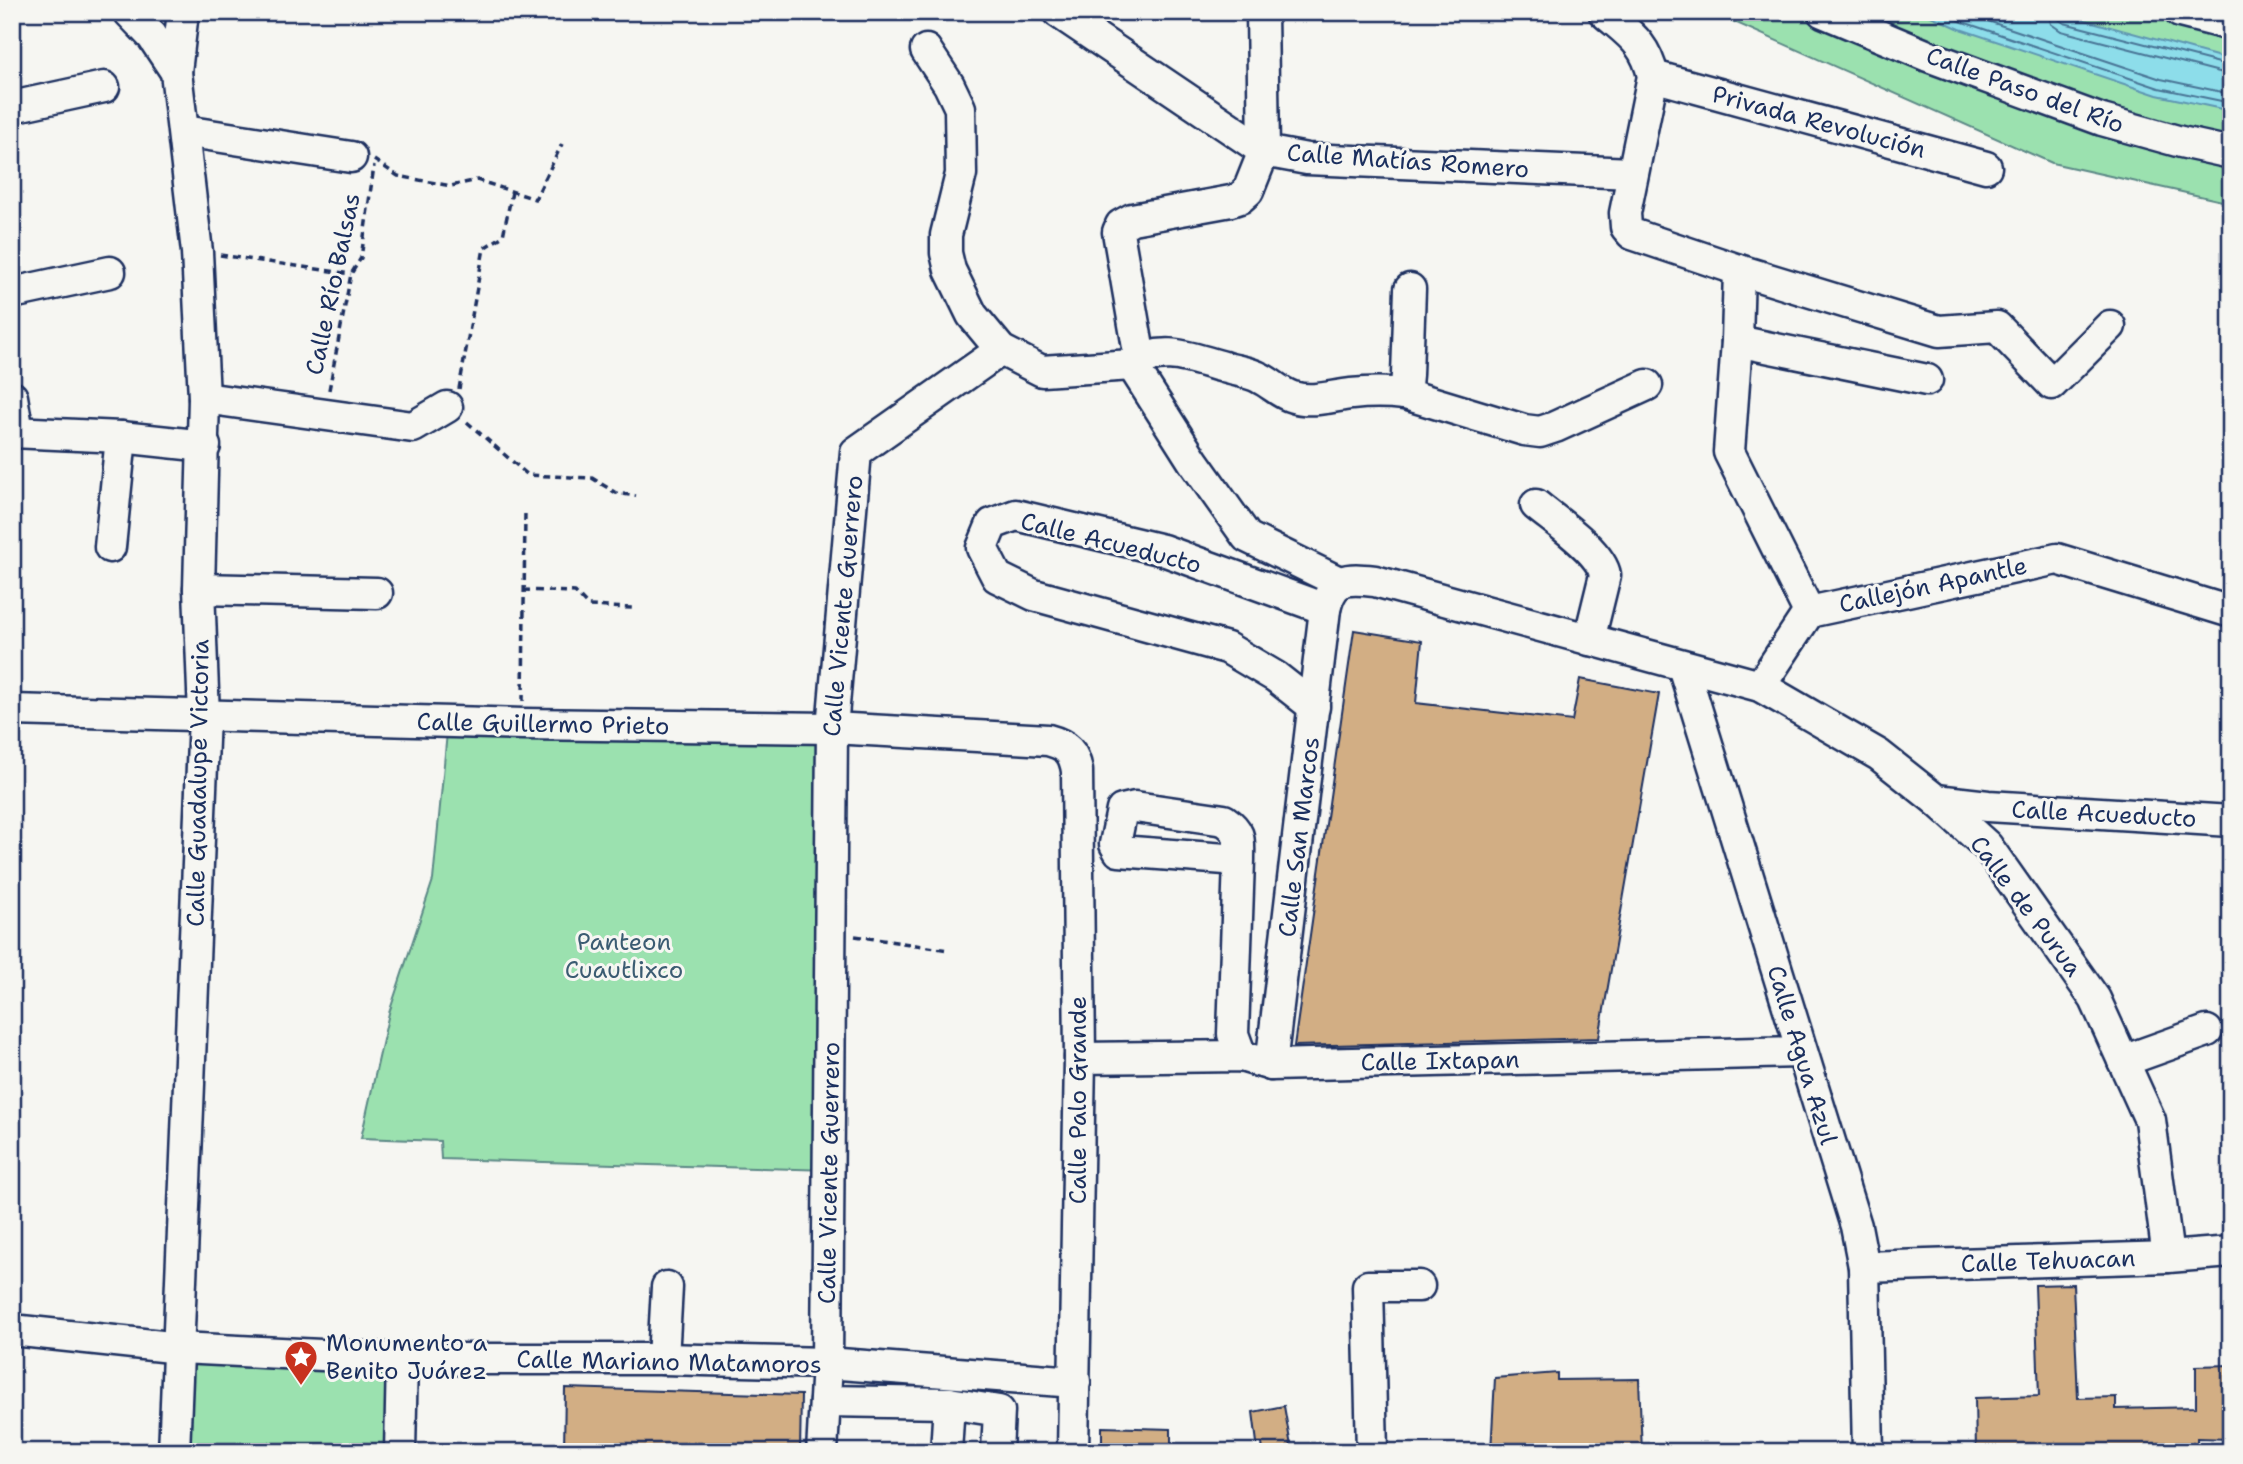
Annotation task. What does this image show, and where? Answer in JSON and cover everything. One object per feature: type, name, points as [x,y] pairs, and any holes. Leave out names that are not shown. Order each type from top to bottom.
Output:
[{"type":"street","name":"Calle Guadalupe Victoria","points":[[129,12],[152,36],[176,72]]},
{"type":"street","name":"Calle Guadalupe Victoria","points":[[174,1452],[204,716],[199,589],[205,446],[204,398],[197,252],[176,72],[183,12]]},
{"type":"street","name":"Calle Matías Romero","points":[[1058,12],[1264,151],[1307,159],[1632,173]]},
{"type":"street","points":[[1262,12],[1264,151],[1248,191],[1240,198],[1132,219],[1121,225],[1118,232],[1136,362],[1193,461],[1247,537],[1339,582],[1354,579],[1375,581],[1683,666]]},
{"type":"street","points":[[1604,12],[1635,39],[1648,55],[1653,76],[1632,173],[1625,221],[1632,234],[1939,331],[1997,327],[2052,384],[2110,326]]},
{"type":"street","name":"Calle Paso del Río","points":[[1824,12],[1928,56],[2102,120],[2231,153]]},
{"type":"street","points":[[2180,12],[2231,25]]},
{"type":"street","points":[[926,50],[949,85],[960,108],[961,174],[946,235],[950,270],[972,315],[1001,350],[1042,372],[1136,362],[1160,355],[1186,354],[1204,362],[1259,377],[1291,397],[1314,400],[1355,393],[1405,394],[1524,430],[1540,432],[1647,385]]},
{"type":"street","name":"Privada Revolución","points":[[1653,76],[1986,167]]},
{"type":"street","points":[[12,107],[104,87]]},
{"type":"street","points":[[184,131],[363,159]]},
{"type":"street","points":[[1739,270],[1729,452],[1809,612],[1760,686]]},
{"type":"street","points":[[12,293],[110,272]]},
{"type":"street","points":[[1405,394],[1410,289]]},
{"type":"street","points":[[1737,341],[1927,380]]},
{"type":"street","name":"Calle Vicente Guerrero","points":[[822,1452],[827,1363],[832,728],[856,452],[1001,350]]},
{"type":"street","points":[[12,397],[15,432],[121,437],[205,446]]},
{"type":"street","points":[[204,398],[413,427],[447,407]]},
{"type":"street","points":[[110,547],[121,437]]},
{"type":"street","points":[[1536,505],[1593,553],[1603,567],[1605,576],[1589,640]]},
{"type":"street","name":"Calle Acueducto","points":[[1314,707],[1276,677],[1227,648],[1034,595],[997,577],[982,548],[992,524],[1016,515],[1163,550],[1325,608]]},
{"type":"street","name":"Callejón Apantle","points":[[1809,612],[2057,559],[2231,612]]},
{"type":"street","points":[[1325,608],[1329,594],[1339,582]]},
{"type":"street","points":[[199,589],[377,593]]},
{"type":"street","name":"Calle San Marcos","points":[[1271,1065],[1325,608]]},
{"type":"street","name":"Calle de Purua","points":[[1683,666],[1760,686],[1879,755],[1936,800],[1987,846],[2095,999],[2150,1120],[2168,1256]]},
{"type":"street","name":"Calle Agua Azul","points":[[1683,666],[1856,1226],[1864,1267],[1868,1452]]},
{"type":"street","name":"Calle Guillermo Prieto","points":[[12,710],[523,724],[832,728],[1048,740],[1071,750]]},
{"type":"street","name":"Calle Palo Grande","points":[[1071,750],[1077,771],[1080,1058],[1073,1452]]},
{"type":"street","name":"Calle Acueducto","points":[[1936,800],[1988,806],[2231,821]]},
{"type":"street","points":[[1239,860],[1233,1034],[1241,1056]]},
{"type":"street","points":[[2123,1061],[2207,1031]]},
{"type":"street","name":"Calle Ixtapan","points":[[1080,1058],[1241,1056],[1271,1065],[1801,1052]]},
{"type":"street","name":"Calle Tehuacan","points":[[1864,1267],[2231,1252]]},
{"type":"street","points":[[1372,1452],[1368,1286],[1419,1286]]},
{"type":"street","points":[[663,1359],[667,1287]]},
{"type":"street","name":"Calle Mariano Matamoros","points":[[12,1330],[180,1348],[401,1359],[663,1359],[827,1363],[1075,1382]]},
{"type":"street","points":[[400,1452],[401,1359]]},
{"type":"street","points":[[825,1401],[949,1403],[999,1411],[997,1452]]},
{"type":"street","points":[[946,1452],[949,1403]]},
{"type":"path","points":[[363,159],[398,176],[451,186],[477,180],[535,199],[562,144]]},
{"type":"path","name":"Calle Río Balsas","points":[[324,415],[351,274],[362,258],[363,159]]},
{"type":"path","points":[[512,191],[503,236],[484,248],[459,387],[447,407],[528,475],[592,478],[616,493],[636,496]]},
{"type":"path","points":[[197,252],[351,274]]},
{"type":"path","points":[[523,724],[526,511]]},
{"type":"path","points":[[523,590],[575,592],[588,606],[632,608]]},
{"type":"path","points":[[832,932],[948,950]]},
{"type":"green space","points":[[1712,12],[2231,12],[2231,203],[2052,163]]},
{"type":"green space","name":"Panteon Cuautlixco","points":[[448,722],[832,728],[829,1170],[441,1159],[440,1141],[361,1138],[389,1013],[433,880]]},
{"type":"green space","points":[[180,1348],[402,1359],[400,1452],[174,1452]]},
{"type":"water","points":[[1922,12],[2056,12],[2231,60],[2231,111],[2157,95],[1960,29]]},
{"type":"building","points":[[1354,630],[1422,641],[1416,703],[1572,721],[1580,679],[1659,694],[1599,1038],[1294,1046]]},
{"type":"building","points":[[2073,1284],[2078,1398],[2116,1397],[2116,1409],[2196,1407],[2196,1366],[2231,1365],[2231,1439],[2197,1438],[2197,1452],[1976,1452],[1975,1398],[2039,1396],[2035,1285]]},
{"type":"building","points":[[1557,1373],[1557,1380],[1639,1379],[1642,1452],[1491,1452],[1495,1378]]},
{"type":"building","points":[[565,1388],[801,1395],[800,1452],[564,1450]]},
{"type":"building","points":[[1284,1406],[1292,1452],[1263,1452],[1262,1443],[1257,1443],[1253,1412]]},
{"type":"building","points":[[1102,1427],[1171,1429],[1171,1452],[1102,1452]]},
{"type":"place","name":"Monumento a Benito Juárez","points":[[301,1387]]}]
